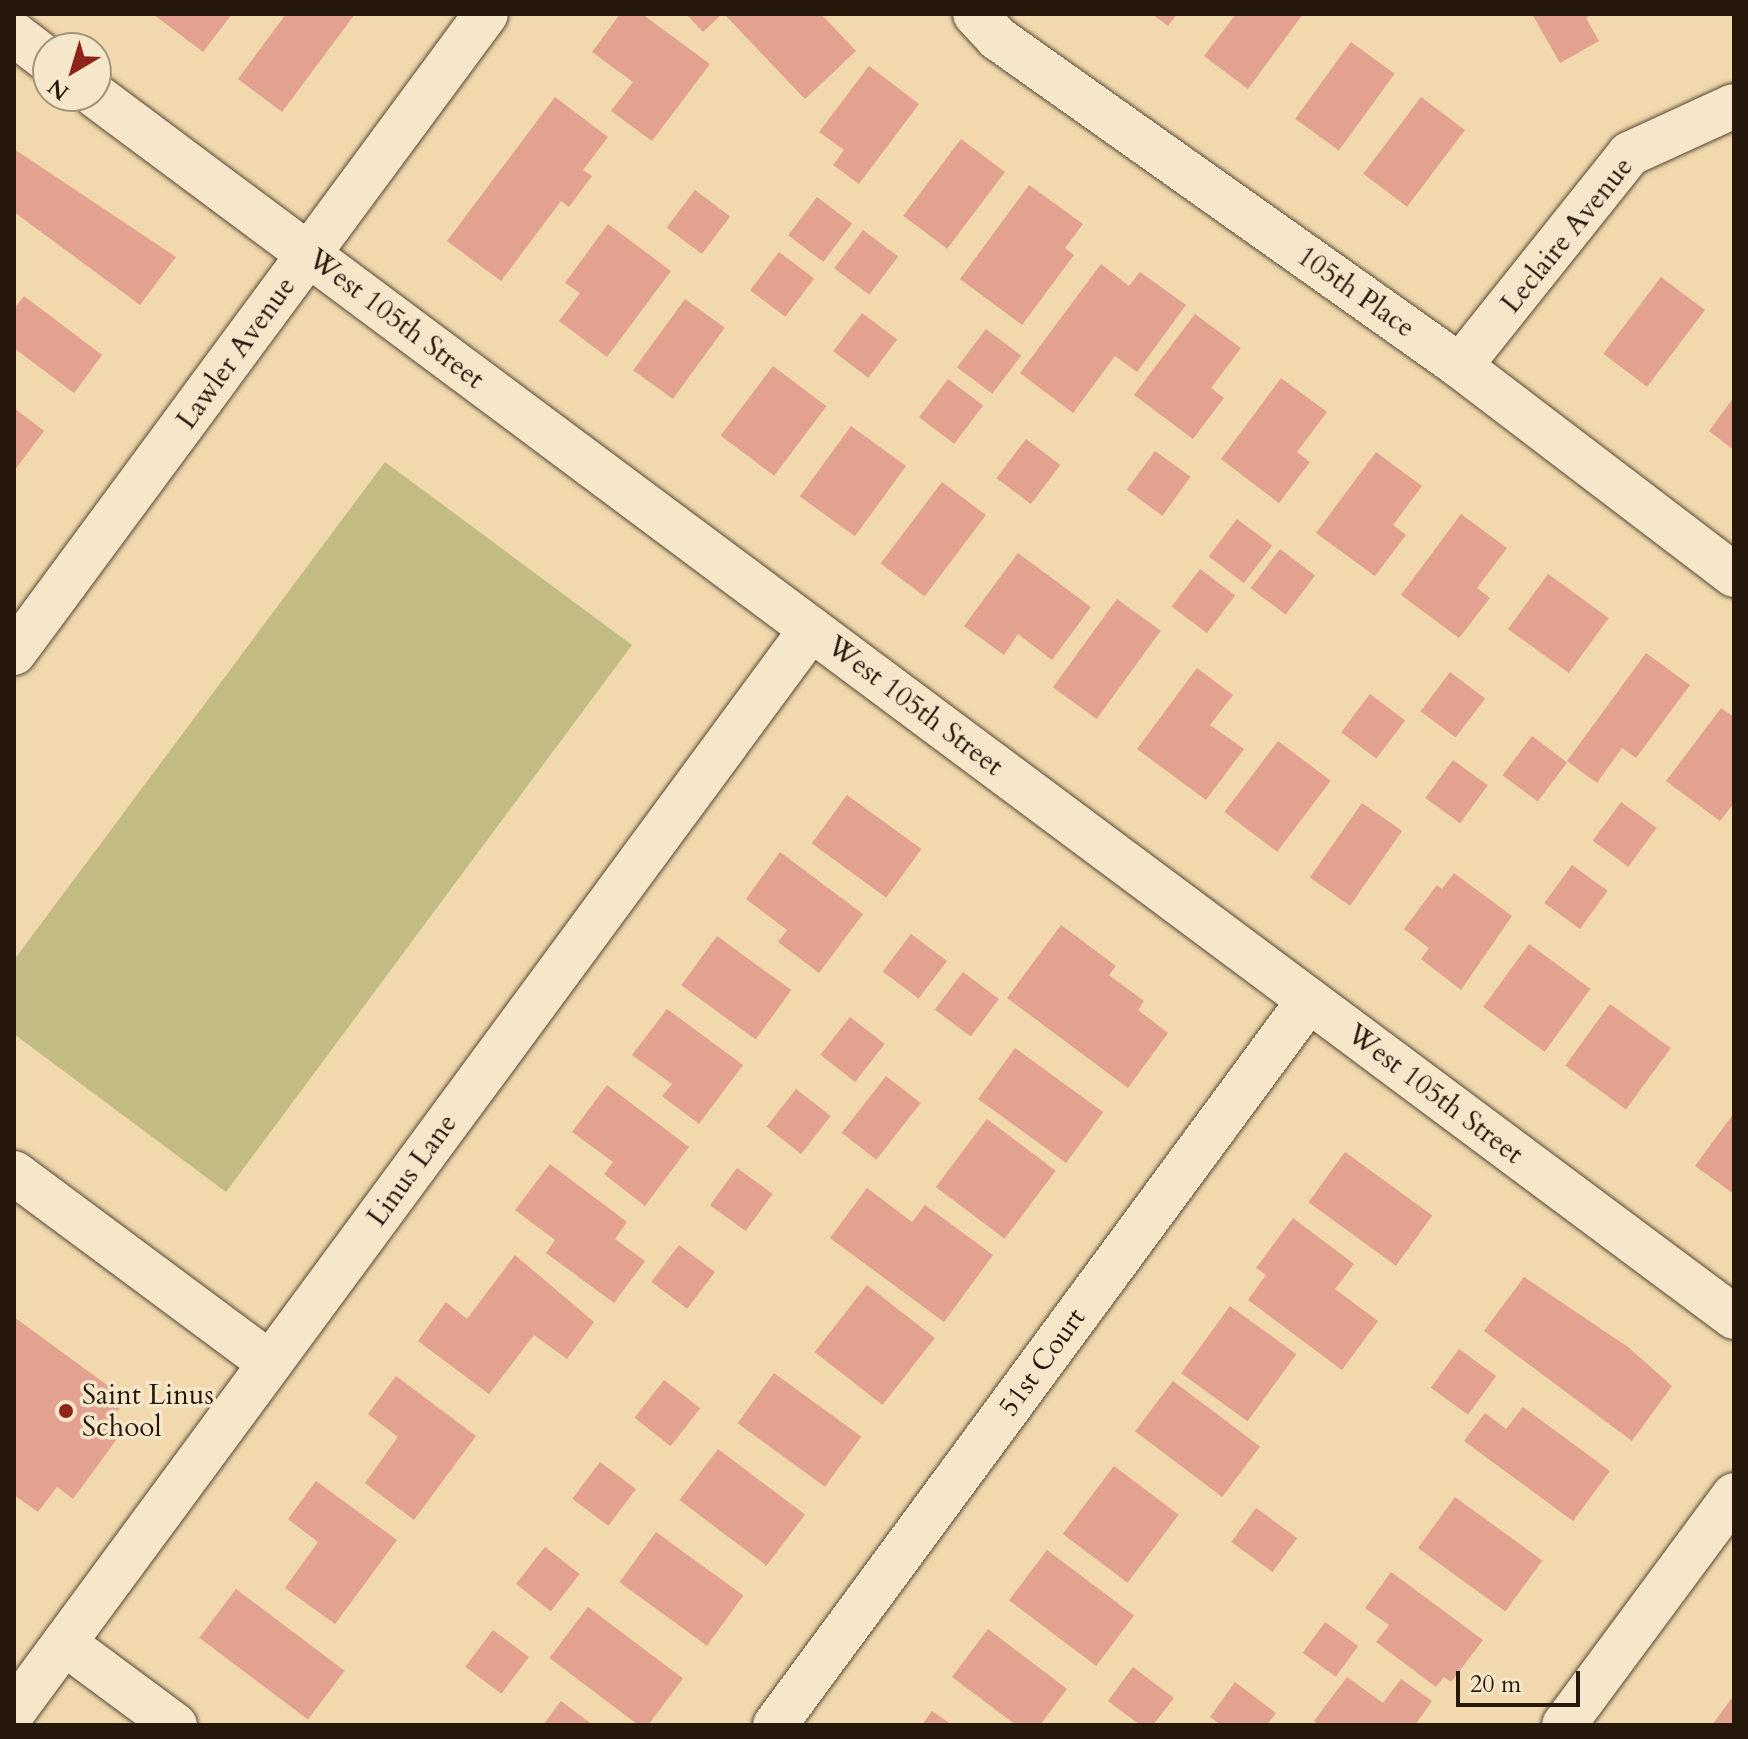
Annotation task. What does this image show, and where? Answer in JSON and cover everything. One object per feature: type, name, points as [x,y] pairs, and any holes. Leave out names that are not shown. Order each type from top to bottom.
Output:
[{"type":"street","name":"Lawler Avenue","points":[[14,653],[486,14]]},
{"type":"street","name":"105th Place","points":[[975,14],[997,38],[1460,366],[1734,575]]},
{"type":"street","points":[[14,34],[32,48]]},
{"type":"street","name":"Leclaire Avenue","points":[[1460,366],[1629,154],[1734,106]]},
{"type":"street","name":"West 105th Street","points":[[112,108],[1734,1317]]},
{"type":"street","name":"Linus Lane","points":[[14,1711],[811,629]]},
{"type":"street","name":"51st Court","points":[[775,1725],[1309,1000]]},
{"type":"street","points":[[14,1173],[270,1363]]},
{"type":"street","points":[[1564,1725],[1734,1495]]},
{"type":"street","points":[[64,1643],[175,1725]]},
{"type":"shaded area","points":[[385,462],[632,645],[226,1192],[14,1034],[14,960]]},
{"type":"building","points":[[153,14],[232,14],[203,52]]},
{"type":"building","points":[[286,14],[355,14],[282,112],[238,79]]},
{"type":"building","points":[[620,14],[642,14],[710,64],[652,141],[611,111],[633,82],[592,52]]},
{"type":"building","points":[[686,14],[722,14],[703,32]]},
{"type":"building","points":[[724,14],[821,14],[856,51],[805,99]]},
{"type":"building","points":[[1152,14],[1177,14],[1168,26]]},
{"type":"building","points":[[1236,14],[1303,14],[1248,89],[1204,56]]},
{"type":"building","points":[[1532,14],[1592,14],[1586,18],[1599,41],[1560,63]]},
{"type":"building","points":[[1351,42],[1395,74],[1339,151],[1295,119]]},
{"type":"building","points":[[869,66],[919,104],[859,184],[833,165],[844,150],[819,132]]},
{"type":"building","points":[[555,97],[608,137],[583,170],[592,176],[569,207],[561,201],[501,281],[447,241]]},
{"type":"building","points":[[1421,97],[1465,130],[1407,207],[1363,174]]},
{"type":"building","points":[[961,139],[1005,172],[947,249],[903,216]]},
{"type":"building","points":[[14,149],[176,257],[140,305],[14,212]]},
{"type":"building","points":[[1029,185],[1083,224],[1065,248],[1074,255],[1022,325],[960,279]]},
{"type":"building","points":[[695,190],[730,216],[702,254],[667,228]]},
{"type":"building","points":[[817,197],[852,223],[823,262],[788,235]]},
{"type":"building","points":[[608,224],[671,271],[607,357],[559,321],[580,293],[565,283]]},
{"type":"building","points":[[863,230],[898,256],[869,295],[834,268]]},
{"type":"building","points":[[779,252],[814,278],[785,317],[750,290]]},
{"type":"building","points":[[1101,264],[1129,286],[1140,272],[1186,305],[1137,372],[1115,356],[1073,413],[1020,373]]},
{"type":"building","points":[[1661,277],[1705,310],[1647,387],[1603,354]]},
{"type":"building","points":[[24,296],[102,355],[74,393],[14,348],[14,309]]},
{"type":"building","points":[[685,299],[725,328],[673,399],[633,370]]},
{"type":"building","points":[[862,313],[897,339],[868,378],[833,351]]},
{"type":"building","points":[[1195,314],[1241,348],[1211,388],[1224,398],[1193,439],[1134,395]]},
{"type":"building","points":[[986,329],[1021,355],[992,394],[957,367]]},
{"type":"building","points":[[773,366],[827,406],[774,476],[721,435]]},
{"type":"building","points":[[1281,378],[1327,412],[1297,452],[1310,462],[1279,503],[1221,459]]},
{"type":"building","points":[[948,379],[983,405],[954,444],[919,417]]},
{"type":"building","points":[[1734,397],[1734,450],[1709,431]]},
{"type":"building","points":[[14,408],[44,431],[14,471]]},
{"type":"building","points":[[851,426],[906,466],[855,536],[800,496]]},
{"type":"building","points":[[1026,439],[1060,465],[1031,504],[997,478]]},
{"type":"building","points":[[1155,451],[1191,477],[1162,516],[1127,490]]},
{"type":"building","points":[[1376,452],[1422,486],[1393,525],[1406,535],[1375,576],[1316,533]]},
{"type":"building","points":[[942,482],[986,515],[925,597],[881,563]]},
{"type":"building","points":[[1461,514],[1507,548],[1477,588],[1490,598],[1459,638],[1401,595]]},
{"type":"building","points":[[1237,519],[1272,545],[1244,583],[1209,557]]},
{"type":"building","points":[[1280,549],[1315,575],[1286,615],[1251,588]]},
{"type":"building","points":[[1018,553],[1091,607],[1052,660],[1018,634],[1004,655],[964,626]]},
{"type":"building","points":[[1200,569],[1235,595],[1207,633],[1172,607]]},
{"type":"building","points":[[1548,574],[1609,618],[1569,673],[1508,629]]},
{"type":"building","points":[[1117,599],[1161,631],[1097,719],[1053,687]]},
{"type":"building","points":[[1646,653],[1690,685],[1636,758],[1622,748],[1597,783],[1567,761]]},
{"type":"building","points":[[1197,668],[1233,695],[1210,725],[1244,749],[1206,800],[1137,749]]},
{"type":"building","points":[[1450,672],[1485,698],[1456,738],[1421,711]]},
{"type":"building","points":[[1370,694],[1405,720],[1376,759],[1341,732]]},
{"type":"building","points":[[1721,708],[1734,717],[1734,803],[1720,821],[1666,781]]},
{"type":"building","points":[[1532,736],[1567,762],[1538,802],[1503,775]]},
{"type":"building","points":[[1278,741],[1331,781],[1277,852],[1224,812]]},
{"type":"building","points":[[1453,760],[1488,785],[1460,823],[1425,798]]},
{"type":"building","points":[[847,795],[921,849],[886,898],[812,844]]},
{"type":"building","points":[[1621,802],[1657,828],[1628,867],[1593,841]]},
{"type":"building","points":[[1362,803],[1402,831],[1350,906],[1310,878]]},
{"type":"building","points":[[780,852],[863,914],[819,973],[778,942],[787,930],[746,899]]},
{"type":"building","points":[[1572,865],[1608,891],[1580,929],[1544,903]]},
{"type":"building","points":[[1454,873],[1512,916],[1461,990],[1421,959],[1429,948],[1404,929],[1437,885],[1442,889]]},
{"type":"building","points":[[1061,925],[1116,966],[1109,975],[1144,1001],[1138,1010],[1168,1033],[1128,1088],[1007,998]]},
{"type":"building","points":[[911,934],[947,961],[919,999],[883,972]]},
{"type":"building","points":[[717,936],[791,990],[756,1039],[681,985]]},
{"type":"building","points":[[1529,944],[1590,989],[1545,1052],[1483,1007]]},
{"type":"building","points":[[963,972],[999,999],[971,1037],[935,1010]]},
{"type":"building","points":[[1610,1004],[1671,1048],[1626,1110],[1565,1065]]},
{"type":"building","points":[[667,1009],[743,1065],[699,1124],[662,1096],[672,1084],[632,1055]]},
{"type":"building","points":[[850,1017],[885,1044],[855,1082],[820,1055]]},
{"type":"building","points":[[1015,1048],[1103,1112],[1066,1163],[978,1099]]},
{"type":"building","points":[[886,1076],[921,1103],[876,1160],[842,1133]]},
{"type":"building","points":[[607,1085],[689,1147],[645,1206],[604,1174],[613,1162],[572,1132]]},
{"type":"building","points":[[796,1089],[831,1116],[801,1154],[766,1127]]},
{"type":"building","points":[[1734,1113],[1734,1194],[1695,1166]]},
{"type":"building","points":[[987,1119],[1056,1171],[1005,1239],[936,1187]]},
{"type":"building","points":[[1345,1152],[1432,1215],[1396,1266],[1309,1202]]},
{"type":"building","points":[[550,1164],[627,1222],[615,1239],[645,1261],[614,1303],[546,1253],[555,1240],[515,1210]]},
{"type":"building","points":[[737,1168],[773,1194],[746,1231],[710,1205]]},
{"type":"building","points":[[867,1188],[912,1222],[925,1205],[993,1255],[944,1322],[830,1238]]},
{"type":"building","points":[[1293,1218],[1354,1264],[1335,1289],[1378,1321],[1342,1370],[1248,1300],[1266,1275],[1256,1268]]},
{"type":"building","points":[[679,1245],[715,1272],[687,1309],[651,1282]]},
{"type":"building","points":[[515,1255],[594,1322],[567,1359],[534,1335],[489,1394],[418,1341],[446,1302],[467,1319]]},
{"type":"building","points":[[1524,1277],[1628,1347],[1672,1386],[1632,1441],[1484,1331]]},
{"type":"building","points":[[867,1285],[935,1338],[882,1405],[815,1352]]},
{"type":"building","points":[[1230,1306],[1296,1354],[1248,1421],[1181,1373]]},
{"type":"building","name":"Saint Linus School","points":[[14,1317],[126,1399],[109,1423],[122,1432],[73,1499],[57,1487],[38,1512],[14,1495]]},
{"type":"building","points":[[1459,1349],[1496,1376],[1468,1415],[1431,1388]]},
{"type":"building","points":[[774,1373],[861,1436],[825,1487],[738,1423]]},
{"type":"building","points":[[396,1376],[476,1436],[414,1520],[365,1483],[398,1437],[368,1414]]},
{"type":"building","points":[[664,1380],[700,1408],[671,1446],[634,1418]]},
{"type":"building","points":[[1173,1381],[1260,1447],[1222,1497],[1135,1431]]},
{"type":"building","points":[[1523,1407],[1610,1471],[1573,1521],[1464,1441],[1485,1413],[1506,1429]]},
{"type":"building","points":[[718,1449],[805,1515],[767,1566],[679,1500]]},
{"type":"building","points":[[600,1462],[636,1489],[608,1526],[572,1499]]},
{"type":"building","points":[[1114,1466],[1179,1515],[1128,1583],[1063,1534]]},
{"type":"building","points":[[316,1481],[397,1540],[335,1624],[285,1588],[318,1542],[288,1519]]},
{"type":"building","points":[[1455,1497],[1542,1560],[1505,1611],[1418,1548]]},
{"type":"building","points":[[1256,1508],[1297,1538],[1273,1572],[1231,1542]]},
{"type":"building","points":[[656,1532],[743,1595],[707,1646],[620,1582]]},
{"type":"building","points":[[545,1547],[580,1574],[551,1611],[516,1584]]},
{"type":"building","points":[[1047,1550],[1134,1616],[1096,1666],[1009,1600]]},
{"type":"building","points":[[1391,1572],[1483,1640],[1451,1682],[1444,1677],[1436,1687],[1376,1642],[1389,1625],[1365,1608]]},
{"type":"building","points":[[236,1589],[345,1671],[308,1720],[199,1638]]},
{"type":"building","points":[[588,1607],[683,1679],[648,1725],[638,1725],[549,1658]]},
{"type":"building","points":[[1325,1622],[1358,1646],[1336,1677],[1303,1653]]},
{"type":"building","points":[[988,1629],[1067,1689],[1040,1725],[1016,1725],[952,1677]]},
{"type":"building","points":[[493,1630],[529,1657],[501,1694],[465,1667]]},
{"type":"building","points":[[1133,1667],[1174,1698],[1153,1725],[1140,1725],[1108,1701]]},
{"type":"building","points":[[1347,1677],[1383,1703],[1401,1679],[1432,1701],[1415,1725],[1319,1725],[1314,1721]]},
{"type":"building","points":[[1235,1682],[1276,1713],[1267,1725],[1221,1725],[1210,1717]]},
{"type":"building","points":[[1734,1695],[1734,1725],[1712,1725]]},
{"type":"building","points":[[561,1701],[593,1725],[543,1725]]},
{"type":"building","points":[[932,1711],[952,1725],[922,1725]]},
{"type":"place","name":"Saint Linus School","points":[[66,1411]]}]
